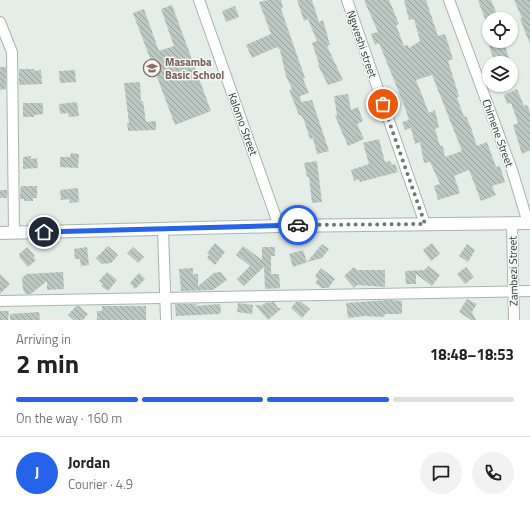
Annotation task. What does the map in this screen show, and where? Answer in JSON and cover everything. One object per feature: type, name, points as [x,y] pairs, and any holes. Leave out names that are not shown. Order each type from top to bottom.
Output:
[{"type":"street","name":"Kalomo Street","points":[[200,0],[280,226]]},
{"type":"street","name":"Ngweshi street","points":[[347,0],[425,224]]},
{"type":"street","name":"Chimene Street","points":[[449,0],[512,170],[529,223]]},
{"type":"street","points":[[0,22],[12,52],[14,233]]},
{"type":"street","points":[[0,233],[280,226],[512,222],[529,223]]},
{"type":"street","name":"Zambezi Street","points":[[512,222],[514,320]]},
{"type":"street","points":[[163,230],[166,320]]},
{"type":"street","points":[[0,301],[530,292]]},
{"type":"building","points":[[281,0],[283,8],[281,9],[305,78],[303,79],[309,93],[300,96],[301,102],[312,100],[329,151],[317,154],[313,138],[310,139],[304,120],[301,115],[299,115],[289,90],[292,89],[286,76],[280,50],[277,47],[252,58],[246,45],[271,34],[259,2]]},
{"type":"building","points":[[297,0],[312,0],[319,22],[323,20],[330,45],[327,46],[343,80],[328,85],[318,65],[319,64],[312,43],[317,41],[308,19],[304,21]]},
{"type":"building","points":[[364,0],[389,0],[399,24],[396,25],[404,46],[408,45],[409,48],[420,41],[414,19],[409,20],[404,0],[426,0],[438,36],[445,34],[453,59],[448,61],[459,96],[457,98],[464,117],[466,116],[477,146],[487,142],[496,167],[500,166],[505,182],[492,186],[496,195],[481,201],[469,170],[454,176],[460,193],[438,200],[434,186],[440,184],[430,162],[424,163],[420,142],[415,144],[411,128],[405,130],[402,122],[409,120],[404,105],[379,43],[375,45],[371,34],[378,32]],"holes":[[[432,75],[462,151],[445,157],[443,146],[440,146],[435,129],[439,127],[435,110],[429,113],[416,80]]]},
{"type":"building","points":[[478,0],[491,0],[496,12],[482,12]]},
{"type":"building","points":[[514,0],[530,0],[530,44],[520,19],[522,18]]},
{"type":"building","points":[[172,5],[211,111],[175,125],[133,13],[144,9],[159,51],[174,46],[161,9]]},
{"type":"building","points":[[235,6],[239,17],[226,22],[222,11]]},
{"type":"building","points":[[490,48],[506,48],[508,56],[493,56]]},
{"type":"building","points":[[0,67],[6,67],[6,89],[0,90]]},
{"type":"building","points":[[19,69],[34,69],[34,71],[41,70],[42,84],[19,85]]},
{"type":"building","points":[[75,70],[76,82],[60,83],[59,71]]},
{"type":"building","points":[[140,82],[141,101],[143,101],[146,122],[156,121],[156,130],[128,131],[127,123],[129,123],[124,83]]},
{"type":"building","points":[[518,91],[524,106],[527,105],[530,112],[530,150],[522,154],[513,125],[518,123],[511,103],[507,104],[504,95],[510,92]]},
{"type":"building","points":[[348,94],[351,110],[358,107],[363,121],[357,124],[364,139],[348,146],[335,116],[337,115],[334,96]]},
{"type":"building","points":[[77,102],[79,116],[69,117],[68,113],[60,114],[59,104]]},
{"type":"building","points":[[23,103],[43,103],[43,114],[34,115],[34,117],[23,117]]},
{"type":"building","points":[[379,139],[385,162],[390,161],[392,165],[395,164],[398,172],[360,182],[359,179],[354,181],[351,170],[369,164],[363,143]]},
{"type":"building","points":[[71,153],[79,154],[78,168],[60,167],[60,157],[70,157]]},
{"type":"building","points":[[31,156],[31,159],[37,158],[38,168],[23,169],[23,157]]},
{"type":"building","points":[[317,161],[322,202],[312,203],[309,177],[307,177],[304,163]]},
{"type":"building","points":[[21,186],[37,186],[37,198],[33,198],[33,201],[24,201],[24,199],[20,199]]},
{"type":"building","points":[[78,188],[79,202],[70,203],[69,199],[61,200],[60,190]]},
{"type":"building","points":[[0,190],[7,190],[7,198],[0,198]]},
{"type":"building","points":[[215,243],[225,252],[215,265],[207,258],[209,255],[207,253]]},
{"type":"building","points":[[432,243],[440,254],[431,261],[423,250]]},
{"type":"building","points":[[322,244],[329,249],[322,258],[307,262]]},
{"type":"building","points":[[467,244],[475,250],[468,262],[459,256]]},
{"type":"building","points":[[108,246],[118,255],[111,263],[102,264],[96,258]]},
{"type":"building","points":[[243,246],[262,260],[262,247],[275,247],[275,256],[271,256],[271,274],[279,274],[280,288],[265,289],[264,267],[244,286],[237,279],[250,266],[236,255]]},
{"type":"building","points":[[27,247],[35,256],[33,257],[36,260],[28,267],[20,258],[19,254]]},
{"type":"building","points":[[87,247],[89,265],[81,266],[80,259],[75,259],[74,249]]},
{"type":"building","points":[[133,247],[144,257],[138,263],[127,253]]},
{"type":"building","points":[[303,250],[307,262],[293,267],[289,254]]},
{"type":"building","points":[[428,266],[440,275],[432,286],[416,274],[416,284],[406,284],[405,271],[425,270]]},
{"type":"building","points":[[354,267],[357,270],[385,270],[385,287],[357,285],[354,288],[344,276]]},
{"type":"building","points":[[466,267],[474,277],[465,284],[457,274]]},
{"type":"building","points":[[193,268],[193,274],[198,274],[198,286],[214,273],[221,272],[227,280],[213,290],[181,291],[179,269]]},
{"type":"building","points":[[321,268],[335,279],[328,288],[322,288],[315,283],[318,279],[315,276]]},
{"type":"building","points":[[63,272],[64,289],[47,290],[47,281],[31,294],[26,294],[23,290],[22,278],[27,274]]},
{"type":"building","points":[[107,272],[117,280],[108,291],[101,286],[103,284],[99,281]]},
{"type":"building","points":[[139,273],[145,279],[135,289],[130,283]]},
{"type":"building","points":[[0,274],[10,284],[0,294]]},
{"type":"building","points":[[467,299],[477,304],[472,312],[476,320],[471,320],[459,312]]},
{"type":"building","points":[[389,300],[402,301],[402,314],[385,314],[384,317],[364,316],[348,318],[346,303]]},
{"type":"building","points":[[274,302],[278,308],[282,308],[268,320],[255,305],[264,306],[262,305],[265,303]]},
{"type":"building","points":[[296,302],[301,302],[310,309],[302,318],[291,308]]},
{"type":"building","points":[[238,303],[253,305],[252,314],[237,312]]},
{"type":"building","points":[[175,304],[197,304],[195,306],[220,304],[221,313],[176,316]]},
{"type":"building","points":[[76,306],[79,306],[88,314],[83,320],[74,320],[68,315]]},
{"type":"building","points":[[102,306],[146,306],[146,320],[97,320],[97,311],[102,311]]},
{"type":"building","points":[[0,311],[9,311],[8,320],[0,320]]},
{"type":"building","points":[[39,312],[40,320],[10,320],[10,314]]},
{"type":"way so far","points":[[298,225],[425,224],[383,104]]},
{"type":"place","name":"Masamba Basic School","points":[[152,68]]},
{"type":"route","points":[[44,232],[163,230],[298,225]]}]
